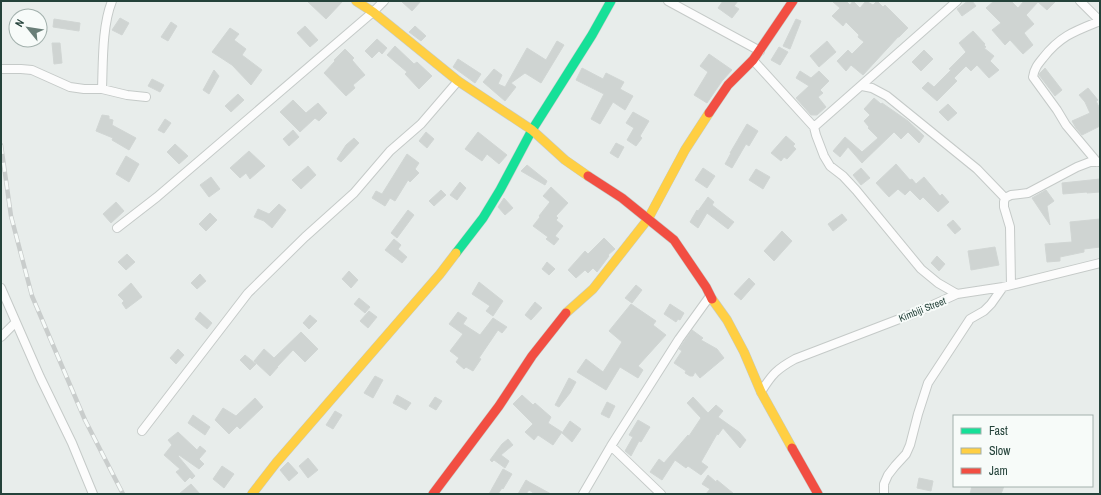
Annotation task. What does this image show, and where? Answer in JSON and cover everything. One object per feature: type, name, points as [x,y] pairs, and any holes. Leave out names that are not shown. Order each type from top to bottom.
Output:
[{"type":"street","points":[[102,89],[106,25],[108,10],[112,1]]},
{"type":"street","points":[[356,1],[373,12],[458,81],[532,130],[565,160],[622,198],[674,240],[727,320],[741,345],[761,392],[818,494]]},
{"type":"street","points":[[117,228],[157,197],[384,1]]},
{"type":"street","points":[[252,494],[276,463],[440,274],[483,218],[500,190],[532,130],[592,35],[611,1]]},
{"type":"street","points":[[668,1],[760,51]]},
{"type":"street","points":[[433,494],[499,406],[532,356],[565,314],[593,289],[648,220],[685,150],[728,85],[760,51],[778,21],[793,1]]},
{"type":"street","points":[[814,127],[956,1]]},
{"type":"street","points":[[1080,1],[1100,21],[1068,34],[1056,42],[1038,64],[1033,77],[1066,125],[1098,162]]},
{"type":"street","points":[[753,60],[814,127],[824,156],[830,166],[843,176],[856,190],[921,269],[938,283],[957,294]]},
{"type":"street","points":[[1,69],[32,70],[70,87],[102,89],[127,95],[146,96]]},
{"type":"street","points":[[142,431],[248,293],[304,237],[354,193],[390,151],[421,124],[458,81]]},
{"type":"street","points":[[862,86],[872,88],[887,96],[977,169],[995,186],[1005,198],[1004,207],[1010,227],[1007,286],[984,311],[970,319],[928,383],[910,445],[906,454],[894,466],[888,475],[884,484],[884,494]]},
{"type":"street","points":[[1005,198],[1011,195],[1028,193],[1077,167],[1090,162],[1098,162]]},
{"type":"street","name":"Kimbiji Street","points":[[761,392],[780,367],[795,359],[915,313],[957,294],[1007,286],[1100,263]]},
{"type":"street","points":[[1,288],[40,378],[72,443],[93,494]]},
{"type":"street","points":[[583,494],[611,446],[679,339],[710,296]]},
{"type":"street","points":[[1,336],[15,323]]},
{"type":"street","points":[[611,446],[661,494]]},
{"type":"building","points":[[307,1],[343,1],[326,19]]},
{"type":"building","points":[[401,1],[421,1],[412,11]]},
{"type":"building","points":[[723,1],[738,1],[734,6],[739,9],[732,18],[718,8]]},
{"type":"building","points":[[832,1],[846,1],[850,5],[853,1],[860,8],[866,1],[873,5],[877,1],[883,7],[885,5],[908,28],[863,75],[851,65],[846,71],[837,61],[848,50],[852,54],[864,42],[846,22],[843,26],[832,16],[840,8]]},
{"type":"building","points":[[968,1],[972,1],[976,6],[962,16],[957,9]]},
{"type":"building","points":[[994,1],[1011,1],[1018,8],[1024,1],[1056,1],[1047,10],[1038,2],[1026,15],[1034,24],[1024,33],[1033,45],[1023,54],[1010,40],[1005,45],[992,30],[1001,23],[986,8]]},
{"type":"building","points":[[120,18],[129,23],[122,35],[112,30]]},
{"type":"building","points":[[54,19],[80,23],[79,31],[53,27]]},
{"type":"building","points":[[796,19],[801,21],[790,49],[783,46]]},
{"type":"building","points":[[171,22],[177,26],[168,41],[161,37]]},
{"type":"building","points":[[305,26],[318,40],[310,47],[297,33]]},
{"type":"building","points":[[415,26],[426,36],[421,41],[409,32]]},
{"type":"building","points":[[230,28],[239,34],[234,40],[246,49],[242,55],[262,70],[251,85],[232,65],[212,52]]},
{"type":"building","points":[[973,31],[985,44],[984,45],[986,47],[984,48],[994,56],[990,61],[999,70],[989,78],[977,65],[971,71],[966,66],[954,78],[957,81],[937,101],[922,88],[928,82],[934,87],[951,70],[949,69],[966,52],[959,43]]},
{"type":"building","points":[[377,39],[387,48],[382,54],[379,51],[372,58],[365,51]]},
{"type":"building","points":[[557,41],[564,45],[541,83],[525,73],[511,83],[516,87],[505,101],[483,82],[494,69],[502,75],[498,84],[505,87],[527,48],[546,60]]},
{"type":"building","points":[[827,41],[836,52],[819,67],[810,56]]},
{"type":"building","points":[[52,43],[60,43],[62,63],[54,64]]},
{"type":"building","points":[[395,46],[414,64],[417,62],[432,76],[419,89],[405,74],[407,72],[387,55]]},
{"type":"building","points":[[779,47],[788,52],[780,65],[771,60]]},
{"type":"building","points":[[345,49],[354,58],[352,60],[365,75],[353,85],[355,88],[346,96],[324,73]]},
{"type":"building","points":[[924,50],[933,59],[921,71],[912,62]]},
{"type":"building","points":[[709,54],[732,70],[722,81],[707,103],[694,95],[708,72],[700,66]]},
{"type":"building","points":[[458,59],[481,74],[475,83],[453,67]]},
{"type":"building","points":[[582,68],[603,79],[606,73],[624,82],[620,89],[633,96],[625,110],[613,102],[600,124],[591,119],[604,94],[576,80]]},
{"type":"building","points":[[1045,68],[1062,90],[1055,96],[1039,75]]},
{"type":"building","points":[[214,70],[219,76],[209,94],[203,90]]},
{"type":"building","points":[[800,71],[811,78],[819,71],[829,81],[820,90],[823,93],[818,97],[826,107],[817,115],[811,115],[796,98],[809,86],[796,78]]},
{"type":"building","points":[[152,79],[164,85],[160,92],[148,86]]},
{"type":"building","points":[[1088,88],[1098,100],[1096,101],[1100,109],[1100,126],[1082,135],[1072,121],[1090,113],[1085,102],[1079,95]]},
{"type":"building","points":[[238,94],[244,100],[231,112],[225,106]]},
{"type":"building","points":[[874,98],[908,121],[924,136],[919,143],[908,132],[901,139],[894,132],[862,163],[848,147],[840,157],[833,151],[845,137],[862,152],[878,138],[868,128],[869,127],[864,121],[870,115],[864,109]]},
{"type":"building","points":[[293,100],[306,113],[318,103],[327,113],[319,121],[315,118],[300,132],[280,112]]},
{"type":"building","points":[[948,104],[957,113],[948,121],[939,112]]},
{"type":"building","points":[[633,112],[649,121],[640,136],[642,138],[636,146],[627,140],[634,128],[626,123]]},
{"type":"building","points":[[102,115],[109,116],[109,119],[113,120],[112,125],[136,138],[129,150],[112,140],[113,138],[96,131]]},
{"type":"building","points":[[165,119],[171,123],[164,133],[158,130]]},
{"type":"building","points":[[747,124],[758,131],[749,146],[746,144],[732,168],[725,164]]},
{"type":"building","points":[[293,130],[299,137],[289,146],[283,139]]},
{"type":"building","points":[[426,132],[434,139],[427,148],[419,141]]},
{"type":"building","points":[[478,132],[507,155],[499,164],[487,154],[482,161],[465,149]]},
{"type":"building","points":[[786,136],[795,144],[793,146],[796,149],[787,159],[784,157],[781,161],[771,153]]},
{"type":"building","points":[[354,138],[359,143],[341,162],[337,159],[346,145]]},
{"type":"building","points":[[616,143],[624,147],[618,158],[610,153]]},
{"type":"building","points":[[175,144],[188,156],[179,164],[167,152]]},
{"type":"building","points":[[249,151],[265,166],[250,179],[246,173],[240,178],[230,168]]},
{"type":"building","points":[[407,154],[419,163],[415,169],[419,173],[410,182],[408,180],[395,201],[390,198],[385,206],[372,198],[376,191],[382,194]]},
{"type":"building","points":[[126,156],[139,164],[129,182],[116,174]]},
{"type":"building","points":[[896,164],[910,180],[912,179],[916,184],[924,177],[940,196],[942,194],[949,202],[938,212],[923,197],[920,200],[910,190],[905,195],[898,189],[889,197],[876,183]]},
{"type":"building","points":[[527,165],[547,181],[545,185],[521,171]]},
{"type":"building","points":[[308,166],[316,175],[301,189],[292,180]]},
{"type":"building","points":[[703,168],[715,176],[707,188],[695,180]]},
{"type":"building","points":[[861,168],[870,178],[861,185],[853,175]]},
{"type":"building","points":[[756,169],[770,177],[763,189],[749,180]]},
{"type":"building","points":[[211,177],[220,189],[209,197],[200,185]]},
{"type":"building","points":[[1100,179],[1100,192],[1063,194],[1062,183]]},
{"type":"building","points":[[460,182],[466,188],[457,200],[450,195]]},
{"type":"building","points":[[551,187],[568,203],[556,216],[558,218],[556,220],[563,226],[555,236],[559,239],[554,245],[546,239],[548,237],[533,226],[550,202],[543,196]]},
{"type":"building","points":[[441,190],[446,195],[434,206],[429,201]]},
{"type":"building","points":[[1046,190],[1054,201],[1047,206],[1050,225],[1032,198]]},
{"type":"building","points":[[708,197],[714,202],[712,205],[734,222],[728,229],[707,213],[698,228],[690,222],[697,210],[698,211]]},
{"type":"building","points":[[504,198],[513,208],[505,215],[498,207]]},
{"type":"building","points":[[116,202],[124,211],[111,223],[103,214]]},
{"type":"building","points":[[279,204],[286,210],[272,228],[264,221],[254,217],[258,209],[269,214]]},
{"type":"building","points":[[408,210],[414,215],[397,238],[391,233]]},
{"type":"building","points":[[210,213],[217,220],[206,231],[199,224]]},
{"type":"building","points":[[842,214],[847,220],[833,231],[828,224]]},
{"type":"building","points":[[1100,219],[1100,247],[1084,249],[1084,252],[1060,257],[1060,261],[1047,262],[1045,244],[1072,242],[1070,222]]},
{"type":"building","points":[[953,220],[961,229],[955,234],[947,225]]},
{"type":"building","points":[[782,231],[792,241],[774,261],[764,251]]},
{"type":"building","points":[[604,238],[615,249],[608,255],[609,256],[597,272],[593,268],[588,273],[585,270],[576,278],[568,270],[585,251],[588,254]]},
{"type":"building","points":[[394,239],[401,245],[398,249],[407,257],[402,263],[385,250]]},
{"type":"building","points":[[995,247],[999,265],[971,270],[968,251]]},
{"type":"building","points":[[127,254],[135,262],[126,270],[118,262]]},
{"type":"building","points":[[937,256],[945,264],[939,271],[931,263]]},
{"type":"building","points":[[547,262],[555,269],[549,275],[542,269]]},
{"type":"building","points":[[349,271],[358,280],[351,288],[342,279]]},
{"type":"building","points":[[200,274],[206,281],[197,289],[191,283]]},
{"type":"building","points":[[749,278],[755,284],[741,300],[734,294]]},
{"type":"building","points":[[479,282],[503,301],[493,316],[486,311],[490,306],[472,294]]},
{"type":"building","points":[[131,283],[142,297],[126,309],[122,303],[124,301],[118,295]]},
{"type":"building","points":[[636,285],[642,290],[632,303],[625,298]]},
{"type":"building","points":[[359,298],[370,307],[365,313],[354,304]]},
{"type":"building","points":[[535,302],[542,308],[531,320],[525,315]]},
{"type":"building","points":[[631,304],[656,321],[653,325],[666,335],[638,366],[643,370],[638,378],[620,367],[606,390],[577,372],[586,359],[603,372],[622,342],[609,331]]},
{"type":"building","points":[[670,304],[684,313],[680,320],[678,319],[676,322],[664,314]]},
{"type":"building","points":[[369,311],[377,317],[368,328],[360,321]]},
{"type":"building","points":[[200,312],[212,323],[207,329],[195,319]]},
{"type":"building","points":[[458,312],[467,318],[463,324],[480,335],[493,318],[507,327],[502,333],[498,330],[479,358],[481,359],[473,371],[466,367],[464,369],[456,362],[459,358],[450,351],[463,334],[449,324]]},
{"type":"building","points":[[310,315],[317,321],[309,329],[303,323]]},
{"type":"building","points":[[692,330],[703,338],[701,340],[717,349],[724,358],[700,378],[695,372],[693,376],[690,376],[685,373],[686,371],[674,363],[682,351],[679,349]]},
{"type":"building","points":[[301,332],[318,349],[305,362],[293,350],[270,376],[254,361],[264,349],[274,358]]},
{"type":"building","points":[[178,349],[184,355],[176,364],[170,358]]},
{"type":"building","points":[[245,355],[256,364],[250,370],[240,360]]},
{"type":"building","points":[[375,376],[383,380],[373,398],[364,393]]},
{"type":"building","points":[[569,378],[576,382],[570,393],[559,407],[555,405]]},
{"type":"building","points":[[397,395],[411,403],[406,410],[393,403]]},
{"type":"building","points":[[522,395],[533,405],[535,403],[551,417],[548,423],[562,432],[553,445],[538,435],[534,440],[525,432],[533,424],[513,404]]},
{"type":"building","points":[[435,397],[442,401],[436,410],[429,406]]},
{"type":"building","points":[[693,397],[708,413],[716,405],[723,411],[718,417],[739,432],[746,440],[740,448],[723,428],[718,435],[717,434],[701,462],[708,467],[701,475],[688,466],[686,468],[675,460],[662,480],[650,472],[659,459],[664,463],[688,435],[689,436],[701,418],[687,403]]},
{"type":"building","points":[[255,398],[263,407],[240,429],[237,426],[229,434],[215,420],[223,408],[236,416]]},
{"type":"building","points":[[607,402],[615,406],[609,418],[601,414]]},
{"type":"building","points":[[335,411],[342,415],[333,429],[326,425]]},
{"type":"building","points":[[193,415],[210,427],[205,435],[188,423]]},
{"type":"building","points":[[638,420],[650,427],[641,442],[639,441],[631,456],[625,451],[633,437],[629,435]]},
{"type":"building","points":[[570,421],[581,429],[572,442],[562,433]]},
{"type":"building","points":[[178,432],[197,450],[200,446],[206,451],[199,459],[204,464],[199,469],[179,455],[178,456],[195,476],[192,479],[190,477],[185,482],[176,472],[180,469],[164,455],[172,445],[168,440]]},
{"type":"building","points":[[508,439],[513,445],[501,455],[509,461],[505,468],[494,460],[492,462],[490,460],[502,444]]},
{"type":"building","points":[[308,458],[318,470],[308,478],[299,466]]},
{"type":"building","points":[[288,462],[298,473],[289,481],[280,470]]},
{"type":"building","points":[[222,466],[234,474],[224,488],[213,479]]},
{"type":"building","points":[[503,469],[512,474],[503,489],[502,488],[498,494],[489,494]]},
{"type":"building","points":[[708,475],[716,482],[717,480],[734,494],[706,494],[710,489],[702,484]]},
{"type":"building","points":[[919,478],[933,481],[931,491],[917,488]]},
{"type":"building","points":[[526,480],[551,494],[535,494],[529,490],[526,494],[518,494]]},
{"type":"building","points":[[191,484],[200,494],[179,494]]},
{"type":"building","points":[[972,487],[1004,487],[1001,494],[970,494]]},
{"type":"railway","points":[[1,145],[11,216],[32,296],[85,420],[123,494]]},
{"type":"traffic: fast","points":[[456,253],[483,218],[500,190],[532,130],[592,35],[611,1]]},
{"type":"traffic: slow","points":[[356,1],[373,12],[458,81],[532,130],[565,160],[588,176]]},
{"type":"traffic: slow","points":[[566,313],[593,289],[648,219],[685,150],[709,113]]},
{"type":"traffic: slow","points":[[252,494],[276,463],[440,274],[456,253]]},
{"type":"traffic: slow","points":[[712,299],[727,320],[744,352],[761,392],[792,448]]},
{"type":"traffic: jam","points":[[709,113],[728,85],[753,60],[793,1]]},
{"type":"traffic: jam","points":[[588,176],[622,198],[674,240],[706,287],[712,299]]},
{"type":"traffic: jam","points":[[433,494],[499,406],[532,356],[566,313]]},
{"type":"traffic: jam","points":[[792,448],[818,494]]}]
